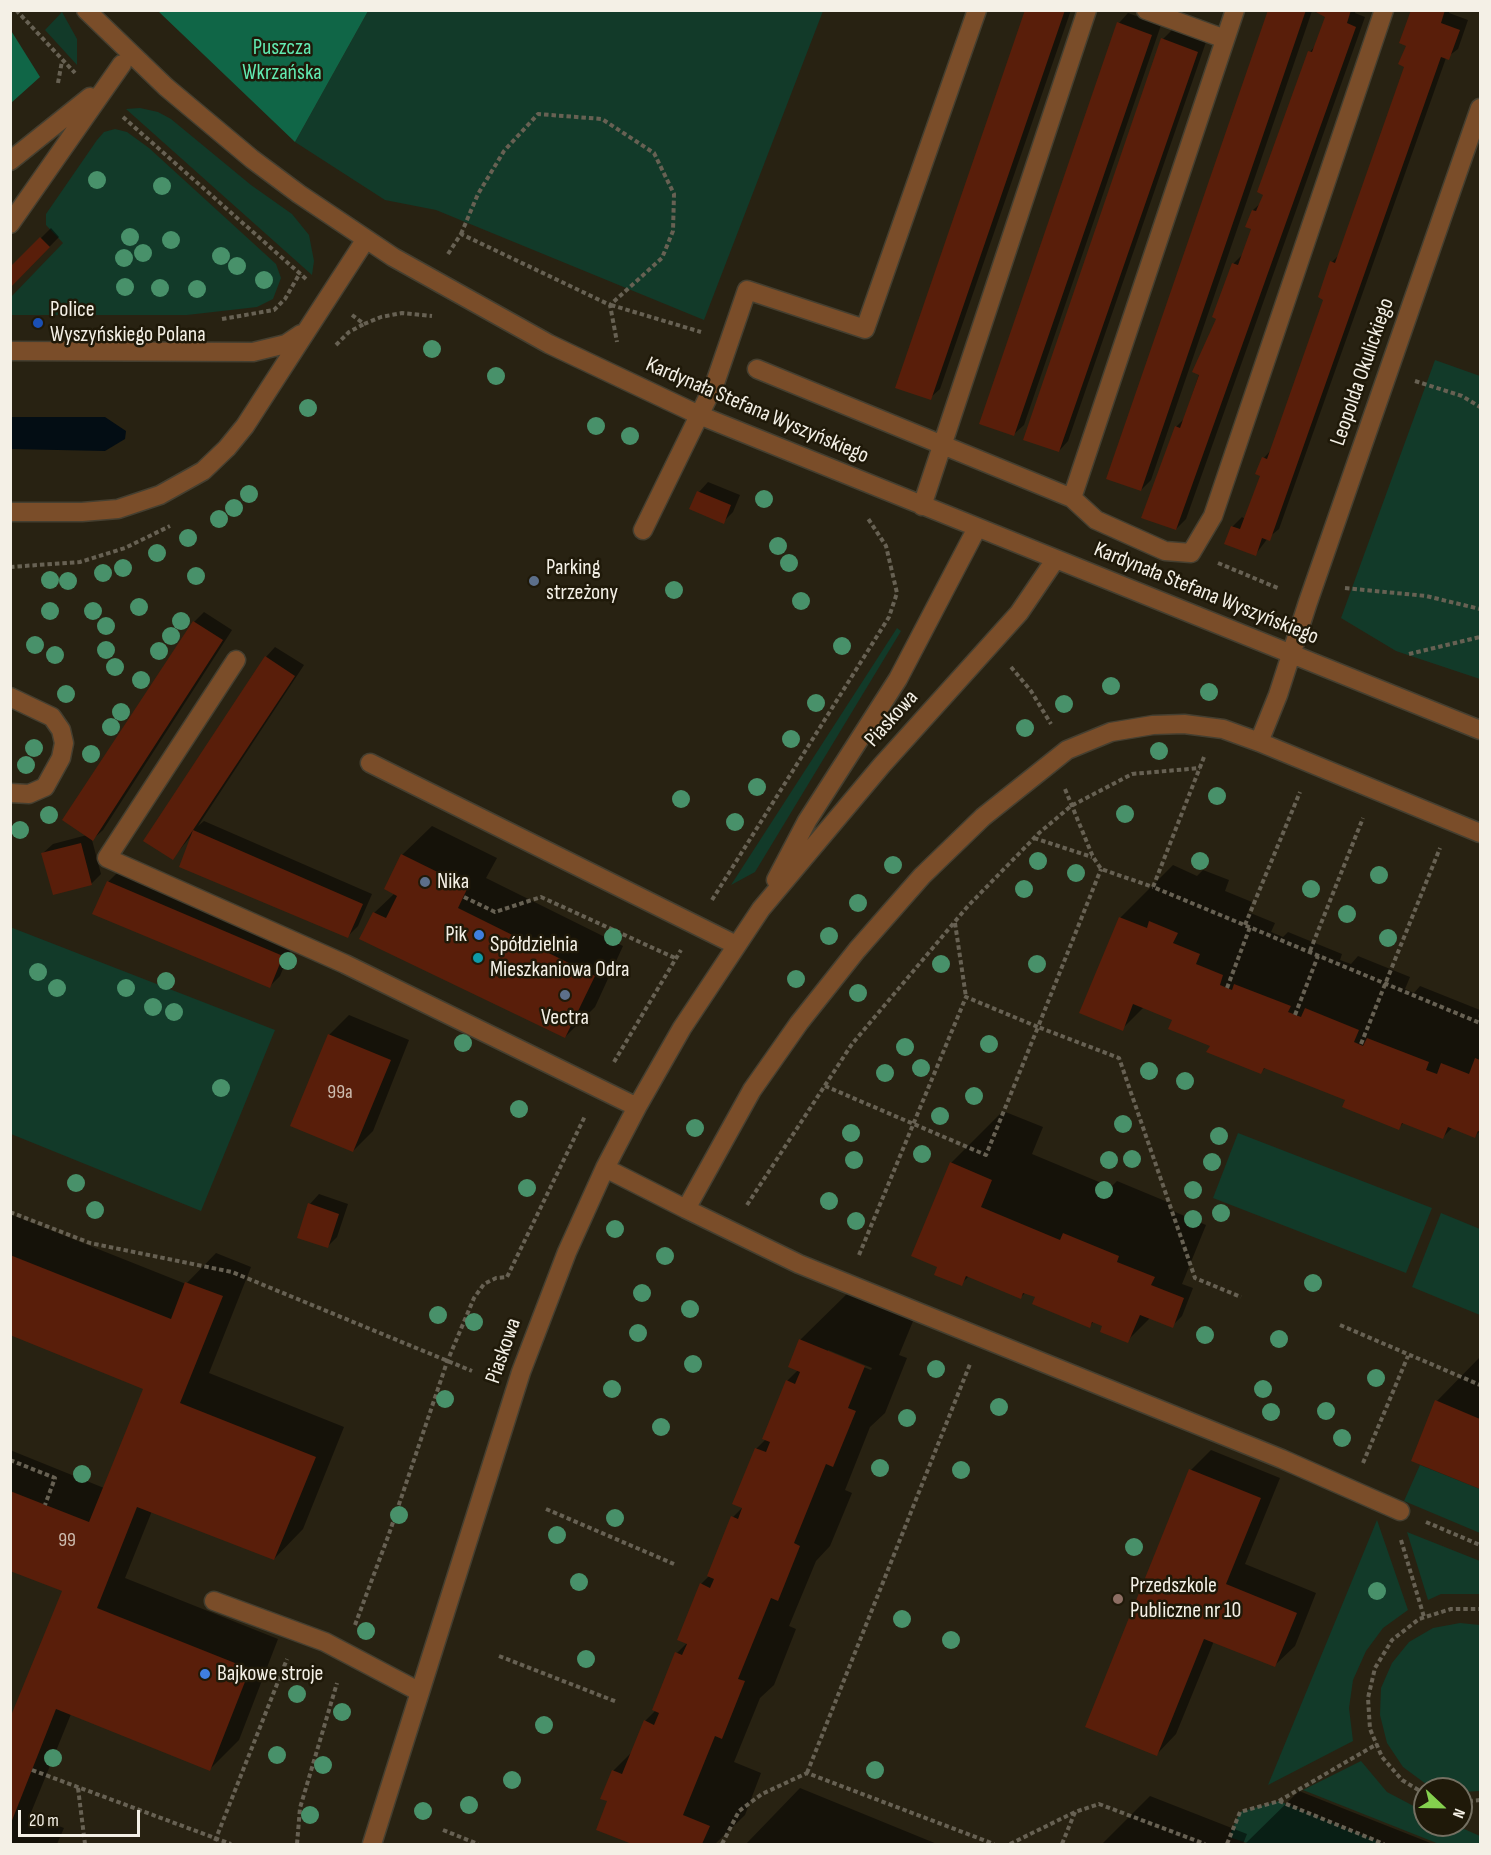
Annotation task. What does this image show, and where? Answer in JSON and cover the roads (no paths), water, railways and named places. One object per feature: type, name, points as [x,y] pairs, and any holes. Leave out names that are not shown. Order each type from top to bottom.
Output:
[{"type":"street","name":"Kardynała Stefana Wyszyńskiego","points":[[86,10],[127,59],[252,159],[366,239],[431,280],[500,318],[625,381],[699,415],[1480,730]]},
{"type":"street","points":[[643,530],[715,383],[747,290],[865,329],[977,10]]},
{"type":"street","points":[[922,506],[1087,10]]},
{"type":"street","points":[[1146,10],[1225,39]]},
{"type":"street","points":[[1072,498],[1235,10]]},
{"type":"street","points":[[757,369],[941,447],[1072,498],[1096,520],[1165,551],[1191,553],[1213,516],[1384,10]]},
{"type":"street","points":[[10,161],[77,108],[127,59]]},
{"type":"street","points":[[10,224],[127,59]]},
{"type":"street","name":"Leopolda Okulickiego","points":[[1259,742],[1278,695],[1308,602],[1480,108]]},
{"type":"street","points":[[10,512],[82,512],[118,509],[182,484],[209,465],[238,435],[366,239]]},
{"type":"street","points":[[10,351],[253,352],[286,344],[311,324]]},
{"type":"street","name":"Piaskowa","points":[[761,909],[807,821],[898,679],[977,528]]},
{"type":"street","name":"Piaskowa","points":[[372,1845],[521,1372],[563,1262],[604,1168],[682,1028],[761,909],[882,765],[1019,613],[1055,560]]},
{"type":"street","points":[[236,660],[107,858],[345,964],[637,1107]]},
{"type":"street","points":[[10,697],[52,717],[64,739],[62,756],[48,783],[29,794],[10,793]]},
{"type":"street","points":[[686,1209],[752,1090],[799,1023],[857,950],[922,876],[975,824],[1060,755],[1111,732],[1153,725],[1185,724],[1216,728],[1259,742],[1480,832]]},
{"type":"street","points":[[370,763],[736,945]]},
{"type":"street","points":[[604,1168],[729,1230],[848,1284],[1272,1455],[1400,1511]]},
{"type":"street","points":[[214,1601],[325,1642],[420,1692]]},
{"type":"place","name":"Police Wyszyńskiego Polana","points":[[38,323]]},
{"type":"place","name":"Parking strzeżony","points":[[534,581]]},
{"type":"place","name":"Nika","points":[[425,882]]},
{"type":"place","name":"Pik","points":[[479,935]]},
{"type":"place","name":"Spółdzielnia Mieszkaniowa Odra","points":[[478,958]]},
{"type":"place","name":"Vectra","points":[[565,995]]},
{"type":"place","name":"Przedszkole Publiczne nr 10","points":[[1118,1599]]},
{"type":"place","name":"Bajkowe stroje","points":[[205,1674]]},
{"type":"park label","name":"Puszcza Wkrzańska","points":[[282,60]]}]
